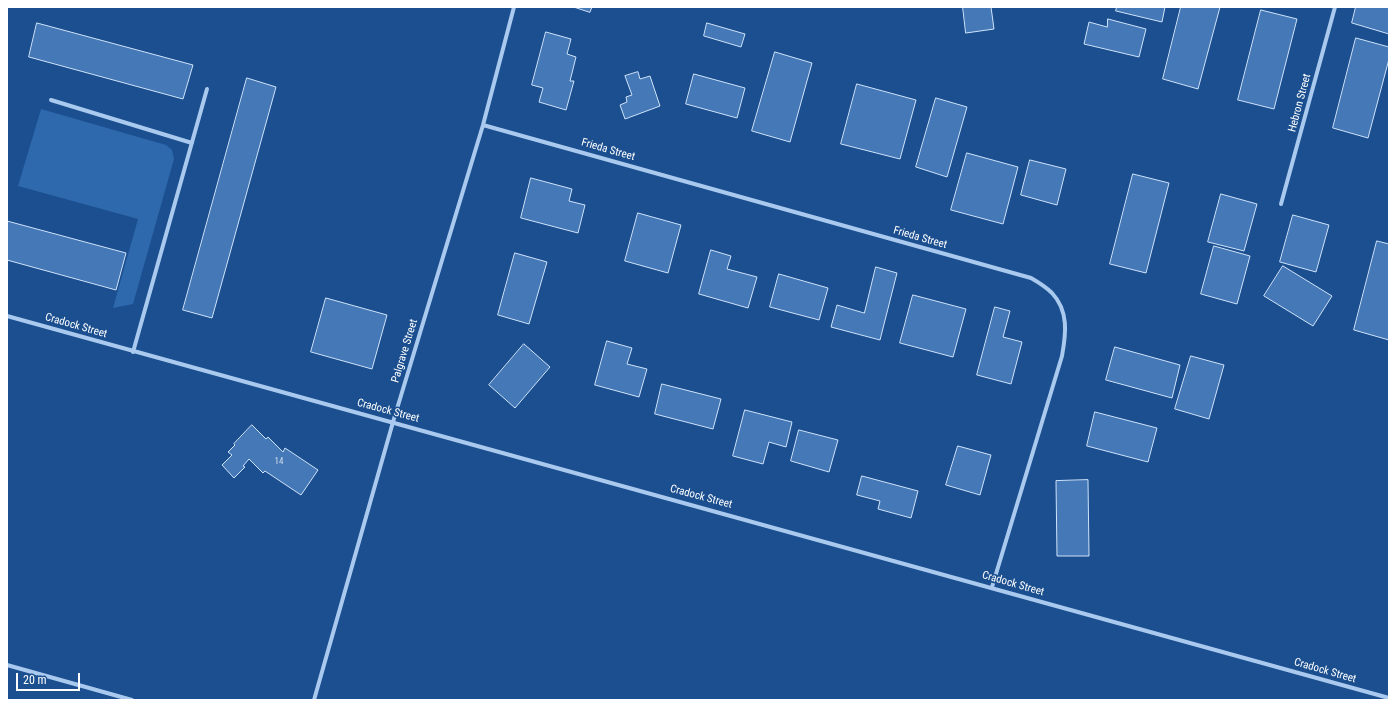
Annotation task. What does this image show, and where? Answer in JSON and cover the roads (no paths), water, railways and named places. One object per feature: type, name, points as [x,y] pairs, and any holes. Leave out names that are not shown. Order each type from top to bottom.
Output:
[{"type":"street","name":"Palgrave Street","points":[[314,700],[393,422],[483,125],[514,7]]},
{"type":"street","name":"Hebron Street","points":[[1282,204],[1335,7]]},
{"type":"street","points":[[133,352],[207,89]]},
{"type":"street","points":[[51,100],[192,142]]},
{"type":"street","name":"Frieda Street","points":[[483,125],[1031,278],[1052,293],[1064,315],[1067,332],[1062,356],[992,587]]},
{"type":"street","name":"Cradock Street","points":[[7,316],[133,352],[992,587],[1389,698]]},
{"type":"street","points":[[7,665],[132,700]]}]
